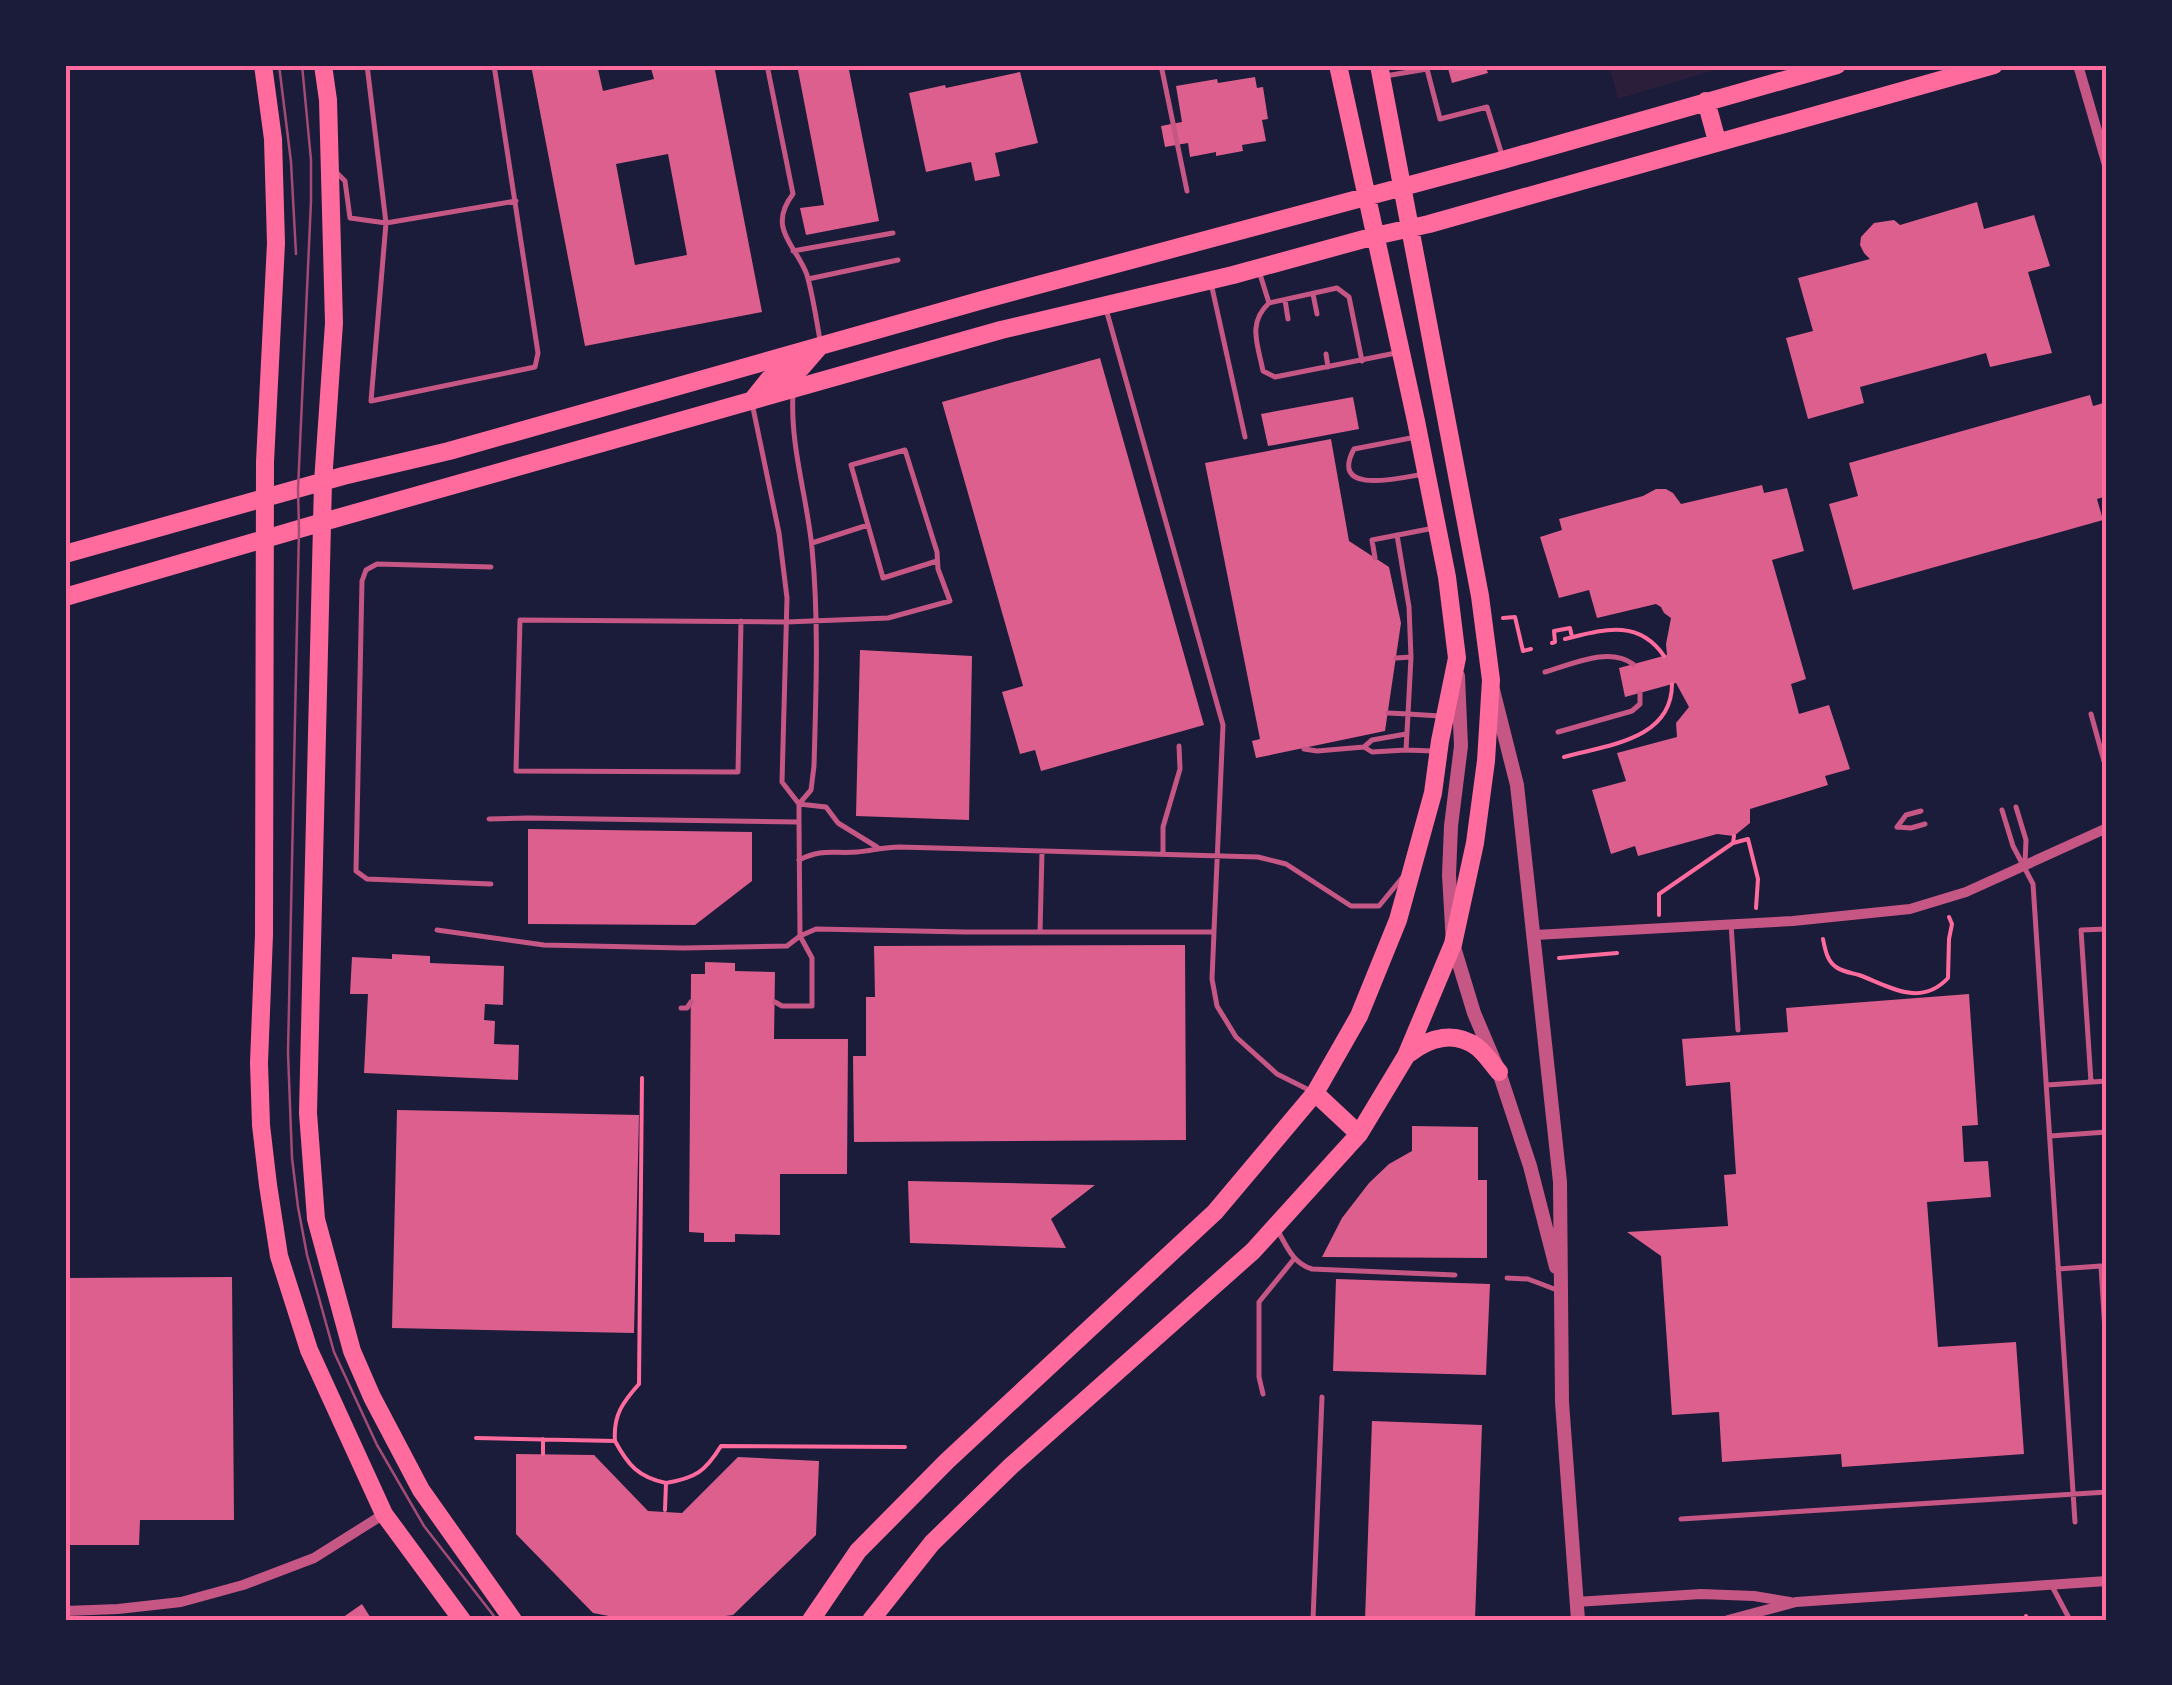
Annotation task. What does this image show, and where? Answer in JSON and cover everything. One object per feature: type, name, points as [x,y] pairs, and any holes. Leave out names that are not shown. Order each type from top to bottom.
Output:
[{"type":"main road","points":[[263,65],[273,139],[276,242],[264,498],[264,935],[259,1063],[268,1186],[280,1256],[309,1350],[384,1514],[462,1620]]},
{"type":"main road","points":[[324,65],[334,322],[322,522],[308,1113],[316,1218],[352,1351],[372,1397],[421,1490],[513,1620]]},
{"type":"main road","points":[[811,1620],[858,1551],[947,1461],[1215,1212],[1316,1093],[1359,1016],[1398,920],[1433,793],[1457,658],[1447,577],[1419,437],[1338,65]]},
{"type":"main road","points":[[65,554],[1503,160],[1706,102],[1799,70],[1837,65]]},
{"type":"main road","points":[[65,597],[996,332],[1410,228],[1994,65]]},
{"type":"main road","points":[[871,1620],[932,1543],[1011,1466],[1253,1251],[1359,1134],[1406,1056],[1454,944],[1475,842],[1491,680],[1480,596],[1380,71]]},
{"type":"main road","points":[[1706,102],[1717,141]]},
{"type":"main road","points":[[986,299],[996,332]]},
{"type":"main road","points":[[751,400],[769,379],[801,368],[821,345]]},
{"type":"main road","points":[[687,382],[696,416]]},
{"type":"main road","points":[[481,442],[492,474]]},
{"type":"main road","points":[[1438,534],[1468,535]]},
{"type":"main road","points":[[1406,1056],[1425,1041],[1462,1040],[1478,1048],[1499,1072]]},
{"type":"main road","points":[[1316,1093],[1359,1134]]},
{"type":"street","points":[[2078,65],[2107,165]]},
{"type":"street","points":[[1457,658],[1462,746],[1451,826],[1454,944],[1474,1013],[1499,1072],[1530,1166],[1562,1292]]},
{"type":"street","points":[[1491,680],[1517,785],[1560,1182],[1562,1402],[1578,1620]]},
{"type":"street","points":[[1535,935],[1793,921],[1910,910],[1966,892],[2107,828]]},
{"type":"street","points":[[65,1611],[181,1602],[243,1585],[314,1558],[384,1514]]},
{"type":"street","points":[[1576,1602],[1728,1594],[1796,1602],[2107,1582]]},
{"type":"street","points":[[1728,1620],[1796,1602]]},
{"type":"lane","points":[[367,65],[386,223],[371,401],[535,367],[538,354],[494,65]]},
{"type":"lane","points":[[767,65],[793,194],[787,201],[784,219],[786,241],[808,278],[821,345]]},
{"type":"lane","points":[[1161,65],[1186,191]]},
{"type":"lane","points":[[1380,71],[1427,69],[1440,119],[1487,107],[1503,160]]},
{"type":"lane","points":[[330,165],[345,181],[350,218],[386,223],[516,200]]},
{"type":"lane","points":[[793,251],[894,233]]},
{"type":"lane","points":[[808,278],[898,260]]},
{"type":"lane","points":[[1258,268],[1269,303]]},
{"type":"lane","points":[[1211,280],[1245,437]]},
{"type":"lane","points":[[1362,361],[1348,298],[1337,288],[1269,303],[1254,324],[1262,371],[1275,377],[1362,361],[1400,352]]},
{"type":"lane","points":[[1314,294],[1317,314]]},
{"type":"lane","points":[[1284,300],[1288,320]]},
{"type":"lane","points":[[1105,306],[1223,725],[1212,979],[1217,1006],[1236,1037],[1277,1074],[1316,1093]]},
{"type":"lane","points":[[1326,354],[1328,367]]},
{"type":"lane","points":[[1296,360],[1299,372]]},
{"type":"lane","points":[[793,388],[791,420],[812,543],[817,621],[814,766],[811,790],[798,804]]},
{"type":"lane","points":[[751,400],[779,533],[787,598],[782,782],[798,804],[800,936],[812,958],[812,1006],[777,1006]]},
{"type":"lane","points":[[1419,437],[1354,449],[1351,470],[1354,476],[1368,482],[1426,473]]},
{"type":"lane","points":[[741,622],[738,772],[516,770],[520,620],[786,622],[888,618],[950,601],[904,450],[851,465],[883,578],[937,561]]},
{"type":"lane","points":[[812,543],[868,525]]},
{"type":"lane","points":[[1375,558],[1372,540],[1438,534]]},
{"type":"lane","points":[[1397,536],[1409,607],[1411,657],[1406,750]]},
{"type":"lane","points":[[490,884],[367,879],[356,871],[356,856],[362,581],[366,570],[377,564],[491,567]]},
{"type":"lane","points":[[1396,658],[1411,657]]},
{"type":"lane","points":[[1545,672],[1600,657],[1624,658],[1633,664]]},
{"type":"lane","points":[[1558,732],[1632,711],[1640,704],[1640,693]]},
{"type":"lane","points":[[1388,712],[1445,716]]},
{"type":"lane","points":[[2091,714],[2107,772]]},
{"type":"lane","points":[[1304,748],[1317,752],[1364,747],[1372,740],[1406,734]]},
{"type":"lane","points":[[1163,854],[1163,827],[1180,769],[1179,746]]},
{"type":"lane","points":[[1364,747],[1372,752],[1438,752]]},
{"type":"lane","points":[[798,804],[826,807],[838,823],[877,847]]},
{"type":"lane","points":[[2016,806],[2026,840],[2025,866]]},
{"type":"lane","points":[[2002,810],[2033,884],[2074,1522]]},
{"type":"lane","points":[[1921,811],[1906,816],[1897,827],[1925,824]]},
{"type":"lane","points":[[490,819],[798,822]]},
{"type":"lane","points":[[799,860],[815,852],[861,852],[877,847],[1258,856],[1286,864],[1351,906],[1373,908],[1379,906],[1414,864]]},
{"type":"lane","points":[[1040,932],[1042,852]]},
{"type":"lane","points":[[1731,924],[1738,1030]]},
{"type":"lane","points":[[437,930],[544,945],[683,948],[786,946],[816,928],[1214,932]]},
{"type":"lane","points":[[2091,1082],[2081,930],[2107,929]]},
{"type":"lane","points":[[2047,1085],[2107,1081]]},
{"type":"lane","points":[[2050,1136],[2107,1132]]},
{"type":"lane","points":[[1275,1226],[1301,1265],[1324,1271],[1455,1275]]},
{"type":"lane","points":[[1264,1394],[1259,1376],[1260,1302],[1294,1259]]},
{"type":"lane","points":[[2058,1269],[2101,1266],[2107,1364]]},
{"type":"lane","points":[[1507,1278],[1528,1280],[1562,1292]]},
{"type":"lane","points":[[1314,1620],[1322,1397]]},
{"type":"lane","points":[[1681,1519],[2107,1492]]},
{"type":"lane","points":[[2051,1585],[2070,1620]]},
{"type":"path","points":[[1501,618],[1515,617],[1523,651],[1531,649]]},
{"type":"path","points":[[1552,643],[1556,642],[1554,631],[1570,628],[1572,637]]},
{"type":"path","points":[[1565,639],[1606,630],[1632,631],[1645,636],[1664,656]]},
{"type":"path","points":[[1564,757],[1644,734],[1659,724],[1668,709],[1672,684]]},
{"type":"path","points":[[1659,915],[1659,894],[1734,839],[1748,839],[1758,879],[1756,909]]},
{"type":"path","points":[[1823,939],[1827,955],[1838,969],[1895,991],[1922,992],[1948,978],[1952,924],[1948,917]]},
{"type":"path","points":[[1558,958],[1617,953]]},
{"type":"path","points":[[642,1078],[639,1384],[618,1408],[614,1426],[615,1440],[633,1468],[648,1479],[666,1483],[698,1474],[721,1446],[904,1447]]},
{"type":"path","points":[[476,1438],[615,1440]]},
{"type":"path","points":[[543,1439],[543,1454]]},
{"type":"path","points":[[665,1510],[666,1483]]},
{"type":"shaded area","points":[[1609,65],[1731,65],[1618,99]]},
{"type":"building","points":[[531,65],[597,65],[603,91],[654,79],[650,65],[714,65],[762,312],[585,346]],"holes":[[[668,154],[687,255],[635,265],[616,164]]]},
{"type":"building","points":[[797,65],[848,65],[879,221],[806,235],[800,208],[824,205]]},
{"type":"building","points":[[1447,65],[1485,65],[1488,73],[1452,83]]},
{"type":"building","points":[[1020,72],[1038,143],[995,153],[1000,176],[975,181],[971,162],[926,172],[909,93]]},
{"type":"building","points":[[1255,77],[1257,88],[1263,87],[1268,119],[1262,120],[1266,141],[1242,145],[1243,151],[1216,156],[1216,152],[1190,157],[1188,143],[1165,147],[1161,126],[1182,122],[1176,86]]},
{"type":"building","points":[[1977,202],[1984,229],[2034,215],[2050,266],[2028,272],[2052,353],[1990,367],[1986,353],[1860,387],[1864,403],[1808,419],[1786,338],[1813,331],[1798,278],[1870,259],[1860,245],[1861,237],[1874,223],[1894,220],[1900,225]]},
{"type":"building","points":[[1100,358],[1204,725],[1041,771],[1035,750],[1020,754],[1002,692],[1023,686],[942,402]]},
{"type":"building","points":[[2090,395],[2093,406],[2107,402],[2107,496],[2097,499],[2103,520],[1853,590],[1829,504],[1858,496],[1849,463]]},
{"type":"building","points":[[1353,397],[1359,429],[1268,446],[1261,414]]},
{"type":"building","points":[[1331,439],[1349,541],[1389,567],[1401,623],[1385,731],[1256,758],[1252,741],[1260,739],[1205,463]]},
{"type":"building","points":[[1762,485],[1764,493],[1787,488],[1804,551],[1772,560],[1806,679],[1791,684],[1799,714],[1829,705],[1850,769],[1825,776],[1828,785],[1750,809],[1750,823],[1734,836],[1717,834],[1638,856],[1635,846],[1611,854],[1592,790],[1626,781],[1617,753],[1677,737],[1676,723],[1689,707],[1676,683],[1625,697],[1619,668],[1667,655],[1671,618],[1656,604],[1597,618],[1589,590],[1559,598],[1540,537],[1562,530],[1559,519],[1656,489],[1673,493],[1681,504]]},
{"type":"building","points":[[860,650],[972,656],[969,820],[856,816]]},
{"type":"building","points":[[528,829],[752,832],[752,881],[695,925],[528,924]]},
{"type":"building","points":[[1185,945],[1186,1140],[854,1142],[853,1056],[866,1056],[866,997],[875,997],[874,946]]},
{"type":"building","points":[[392,954],[430,956],[430,963],[504,966],[503,1005],[485,1004],[484,1020],[495,1021],[494,1044],[519,1045],[518,1080],[364,1073],[368,994],[350,994],[352,957],[392,959]]},
{"type":"building","points":[[705,962],[735,963],[735,971],[775,972],[774,1039],[848,1039],[847,1174],[780,1174],[780,1235],[735,1234],[735,1242],[704,1242],[704,1233],[689,1232],[691,974],[705,974]]},
{"type":"building","points":[[1969,994],[1978,1125],[1962,1126],[1964,1162],[1988,1161],[1991,1197],[1927,1202],[1938,1347],[2016,1342],[2024,1454],[1842,1467],[1841,1454],[1722,1462],[1719,1412],[1672,1415],[1661,1256],[1627,1232],[1728,1226],[1724,1175],[1736,1174],[1730,1082],[1686,1086],[1682,1039],[1788,1032],[1786,1008]]},
{"type":"building","points":[[397,1110],[639,1115],[634,1333],[392,1328]]},
{"type":"building","points":[[1412,1126],[1478,1127],[1478,1180],[1487,1180],[1487,1258],[1322,1257],[1342,1218],[1369,1183],[1389,1164],[1412,1151]]},
{"type":"building","points":[[908,1181],[1095,1185],[1051,1219],[1066,1248],[910,1243]]},
{"type":"building","points":[[232,1277],[234,1520],[140,1520],[139,1545],[65,1545],[65,1278]]},
{"type":"building","points":[[1336,1279],[1490,1284],[1486,1375],[1333,1371]]},
{"type":"building","points":[[1372,1421],[1482,1425],[1475,1620],[1365,1620]]},
{"type":"building","points":[[516,1454],[594,1455],[648,1511],[682,1513],[738,1457],[819,1461],[816,1535],[733,1615],[696,1620],[630,1620],[593,1613],[516,1534]]},
{"type":"building","points":[[362,1604],[372,1620],[339,1620]]},
{"type":"tram line","points":[[279,65],[291,162],[296,254]]},
{"type":"tram line","points":[[302,65],[311,201],[298,489],[288,1053],[298,1207],[334,1352],[377,1445],[424,1526],[497,1620]]}]
